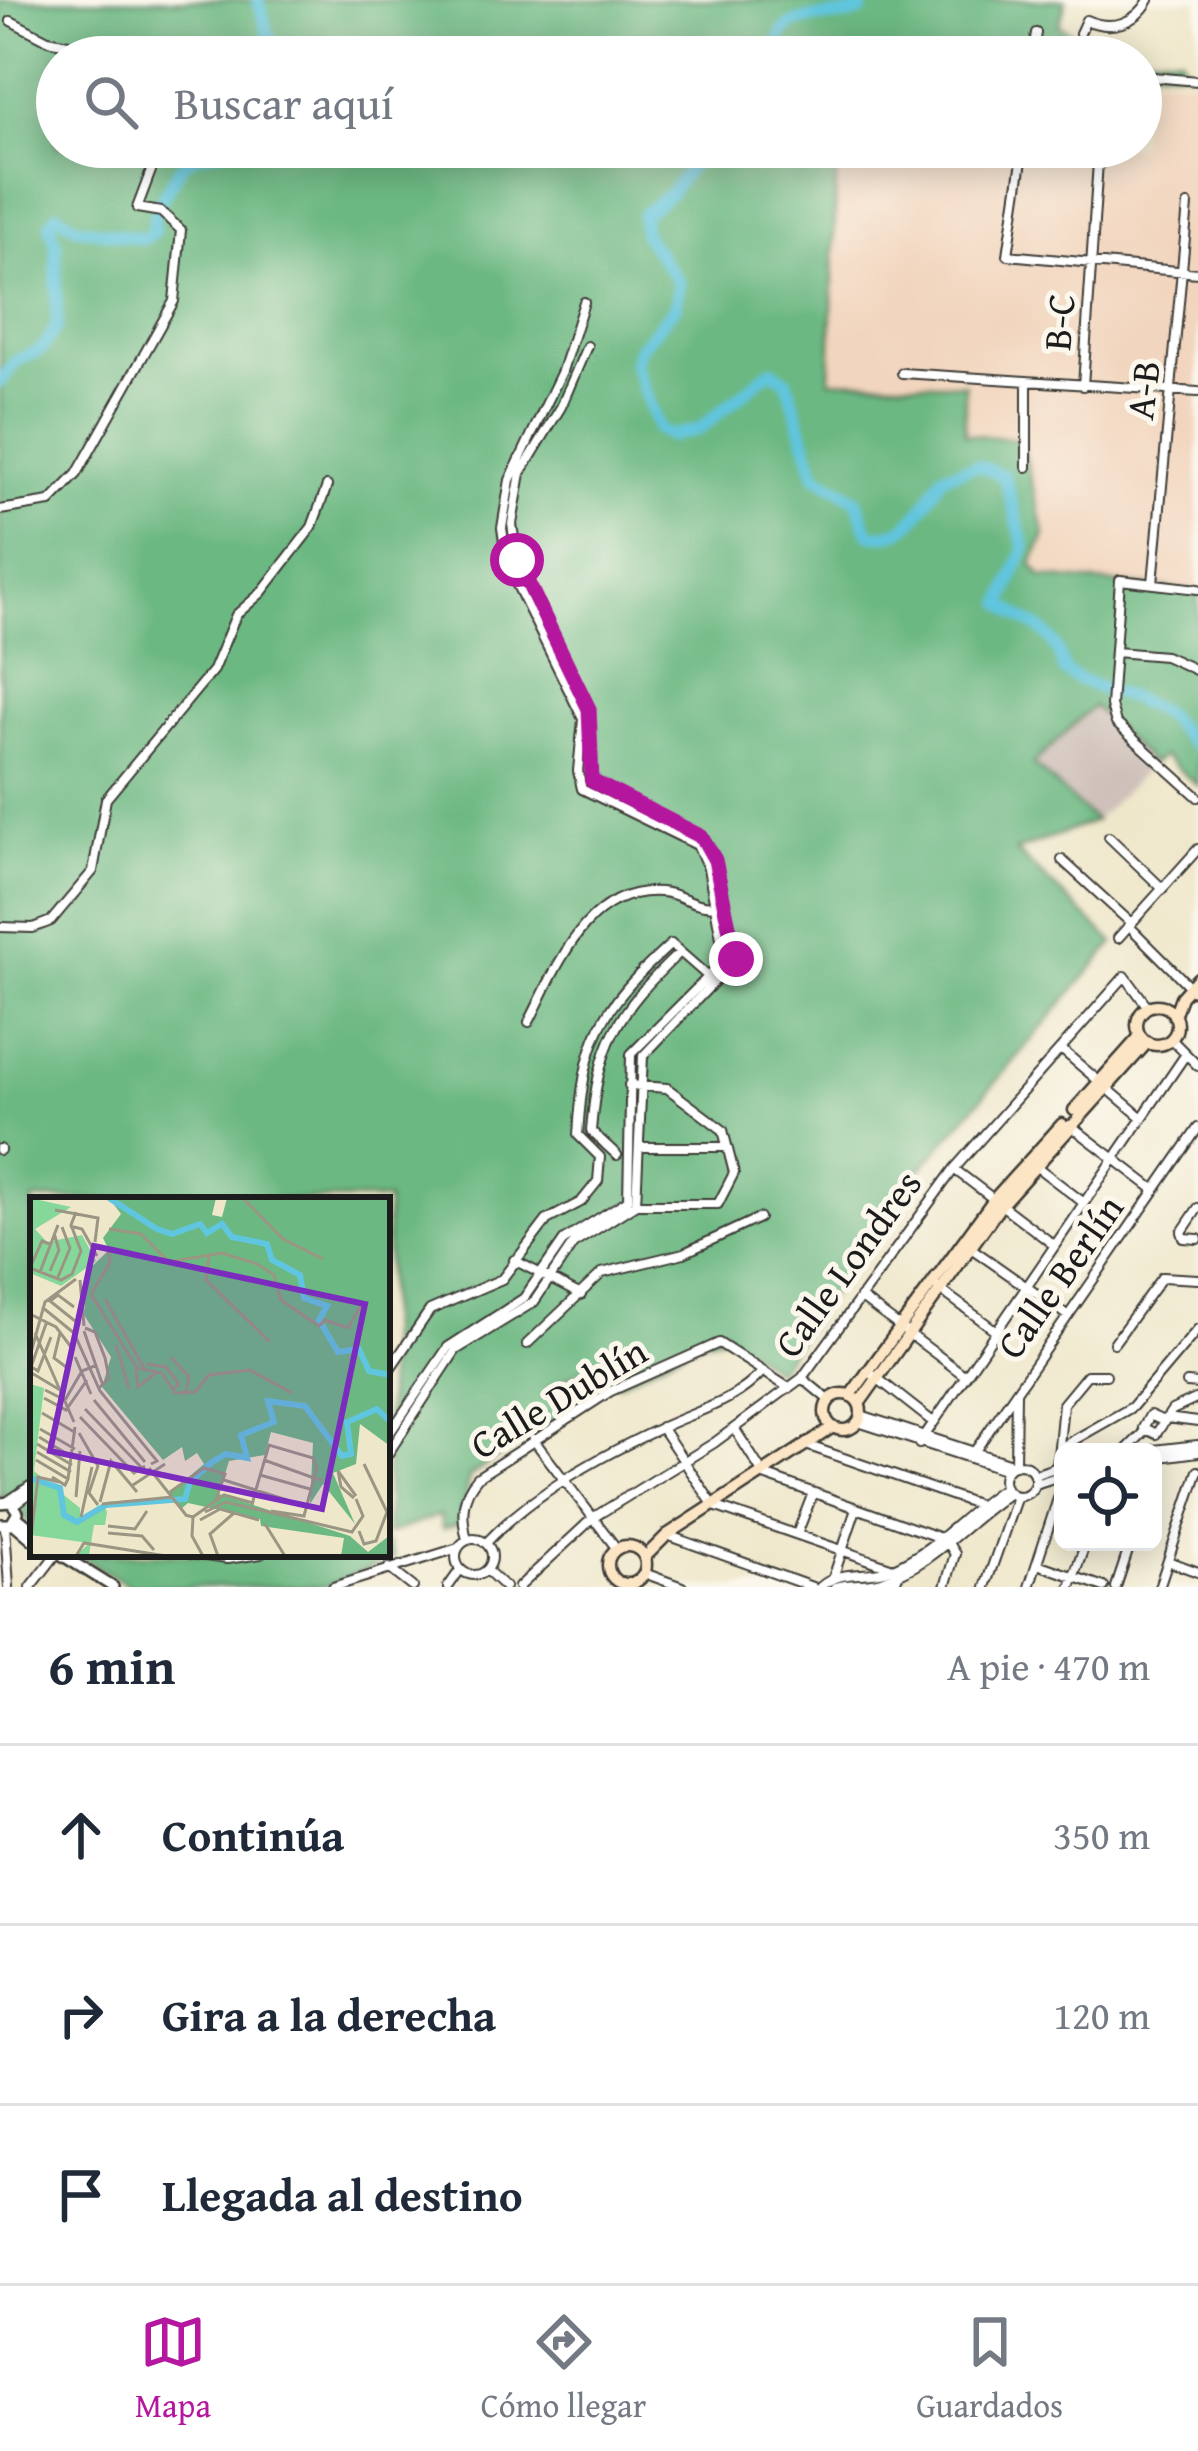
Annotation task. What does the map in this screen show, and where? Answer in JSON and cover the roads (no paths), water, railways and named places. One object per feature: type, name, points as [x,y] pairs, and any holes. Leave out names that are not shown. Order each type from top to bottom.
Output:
[{"type":"main road","points":[[1144,1040],[1138,1017],[1192,989]]},
{"type":"main road","points":[[831,1425],[849,1429],[872,1374],[997,1202],[1144,1040],[1171,1040],[1174,1016],[1192,989]]},
{"type":"main road","points":[[1154,1006],[1174,1016]]},
{"type":"main road","points":[[831,1425],[830,1401],[857,1409]]},
{"type":"main road","points":[[646,1552],[644,1573],[632,1583],[608,1581],[610,1557],[617,1549],[646,1552],[831,1425]]},
{"type":"street","points":[[1080,33],[1086,20],[1100,26],[1126,22],[1149,0]]},
{"type":"street","points":[[11,21],[40,36]]},
{"type":"street","points":[[1162,78],[1198,81]]},
{"type":"street","points":[[0,510],[50,502],[77,474],[174,301],[181,230],[161,212],[137,208],[152,168]]},
{"type":"street","points":[[1021,168],[1008,255],[1198,272]]},
{"type":"street","name":"B-C","points":[[1083,386],[1098,168]]},
{"type":"street","name":"A-B","points":[[1153,583],[1169,392],[1176,374],[1188,205]]},
{"type":"street","points":[[390,1449],[448,1347],[524,1298],[564,1240],[628,1200],[637,1153],[629,1085],[631,1054],[736,959],[697,845],[582,789],[578,770],[584,719],[508,567],[502,528],[510,480],[562,371],[584,302]]},
{"type":"street","points":[[587,346],[561,407],[520,473],[512,524],[517,560],[589,709],[592,781],[702,837],[715,860],[719,904]]},
{"type":"street","points":[[902,373],[1198,392]]},
{"type":"street","points":[[1027,382],[1027,467]]},
{"type":"street","points":[[0,927],[33,928],[51,921],[93,871],[106,799],[213,670],[236,615],[261,593],[313,527],[327,486]]},
{"type":"street","points":[[1198,589],[1120,580],[1111,706],[1126,734],[1198,797]]},
{"type":"street","points":[[1115,652],[1165,656],[1198,671]]},
{"type":"street","points":[[1109,837],[1163,889]]},
{"type":"street","points":[[1118,938],[1198,849]]},
{"type":"street","points":[[1062,860],[1192,989]]},
{"type":"street","points":[[530,1022],[569,944],[616,898],[665,892],[703,907],[719,904]]},
{"type":"street","points":[[713,981],[671,944],[642,970],[591,1038],[582,1068],[578,1135],[600,1156],[727,1148]]},
{"type":"street","points":[[617,1155],[591,1131],[596,1068],[604,1043],[679,953]]},
{"type":"street","name":"Calle Londres","points":[[519,1587],[594,1517],[734,1428],[802,1378],[954,1168],[1128,975],[1154,1006]]},
{"type":"street","points":[[636,1204],[643,1056],[713,981]]},
{"type":"street","points":[[1171,1040],[1198,1066]]},
{"type":"street","points":[[1061,1049],[1142,1117]]},
{"type":"street","points":[[921,1440],[1186,1054]]},
{"type":"street","points":[[390,1434],[456,1350],[534,1302],[573,1244],[636,1204],[718,1204],[734,1173],[723,1130],[667,1088],[629,1085]]},
{"type":"street","points":[[1067,1123],[1155,1190]]},
{"type":"street","name":"Calle Berlín","points":[[971,1455],[1198,1128]]},
{"type":"street","points":[[390,1369],[430,1310],[502,1279],[547,1220],[580,1202],[598,1181],[600,1156]]},
{"type":"street","points":[[1032,1162],[1084,1203]]},
{"type":"street","points":[[954,1168],[1054,1245]]},
{"type":"street","points":[[1198,1208],[1182,1235],[1198,1239]]},
{"type":"street","points":[[527,1344],[602,1274],[685,1253],[759,1218]]},
{"type":"street","points":[[966,1244],[1068,1316]]},
{"type":"street","points":[[514,1260],[581,1295]]},
{"type":"street","points":[[1114,1343],[1162,1277],[1198,1279]]},
{"type":"street","points":[[936,1287],[994,1330]]},
{"type":"street","points":[[860,1297],[964,1375]]},
{"type":"street","points":[[1069,1443],[1132,1407],[1198,1329]]},
{"type":"street","name":"Calle Dublín","points":[[467,1540],[463,1508],[468,1489],[533,1439],[611,1391],[719,1343],[789,1388]]},
{"type":"street","points":[[333,1587],[458,1548],[467,1540],[486,1543],[565,1480],[662,1427],[746,1390],[762,1372]]},
{"type":"street","points":[[872,1374],[933,1422]]},
{"type":"street","points":[[1060,1443],[1063,1404],[1087,1375],[1106,1375]]},
{"type":"street","points":[[802,1378],[830,1401]]},
{"type":"street","points":[[986,1587],[1011,1492],[1016,1390]]},
{"type":"street","points":[[1164,1419],[1172,1409],[1198,1399]]},
{"type":"street","points":[[857,1409],[921,1440],[1028,1467],[1035,1479]]},
{"type":"street","points":[[390,1414],[402,1423]]},
{"type":"street","points":[[1133,1443],[1145,1430],[1148,1416],[1198,1421]]},
{"type":"street","points":[[662,1427],[714,1506],[896,1571]]},
{"type":"street","points":[[734,1428],[764,1475],[949,1542],[955,1554],[945,1587]]},
{"type":"street","points":[[533,1439],[617,1549]]},
{"type":"street","points":[[803,1444],[980,1507]]},
{"type":"street","points":[[1162,1454],[1198,1449]]},
{"type":"street","points":[[1159,1587],[1198,1471]]},
{"type":"street","points":[[834,1576],[876,1583],[949,1542],[980,1507],[1035,1479],[1054,1475]]},
{"type":"street","points":[[797,1534],[813,1493]]},
{"type":"street","points":[[1029,1587],[1054,1497]]},
{"type":"street","points":[[7,1503],[10,1587]]},
{"type":"street","points":[[667,1535],[816,1587],[834,1576],[856,1509]]},
{"type":"street","points":[[486,1543],[492,1553],[487,1570]]},
{"type":"street","points":[[448,1587],[460,1570],[458,1548]]},
{"type":"street","points":[[1072,1582],[1083,1551]]},
{"type":"street","points":[[1116,1587],[1128,1551]]},
{"type":"street","points":[[31,1587],[54,1557]]},
{"type":"street","points":[[58,1557],[99,1587]]},
{"type":"street","points":[[59,1557],[112,1587]]},
{"type":"street","points":[[1168,1561],[1198,1572]]},
{"type":"street","points":[[1037,1564],[1072,1582],[1104,1587]]},
{"type":"street","points":[[389,1568],[413,1587]]},
{"type":"street","points":[[460,1570],[471,1575],[487,1570]]},
{"type":"street","points":[[487,1570],[505,1587]]},
{"type":"street","points":[[894,1587],[896,1571]]},
{"type":"street","points":[[644,1573],[682,1587]]},
{"type":"street","points":[[835,1587],[854,1580]]},
{"type":"waterway","points":[[258,0],[269,36]]},
{"type":"waterway","points":[[781,36],[797,22],[862,10],[858,0]]},
{"type":"waterway","points":[[0,382],[16,361],[42,349],[57,326],[56,244],[50,225],[57,214],[77,227],[143,239],[154,232],[157,208],[181,168]]},
{"type":"waterway","points":[[688,168],[670,193],[642,215],[644,234],[679,283],[676,306],[639,348],[634,363],[659,430],[671,436],[700,429],[771,370],[787,381],[816,475],[856,499],[869,533],[882,535],[914,519],[943,475],[977,465],[1004,476],[1025,547],[1003,603],[1047,635],[1064,671],[1151,707],[1198,747]]}]
